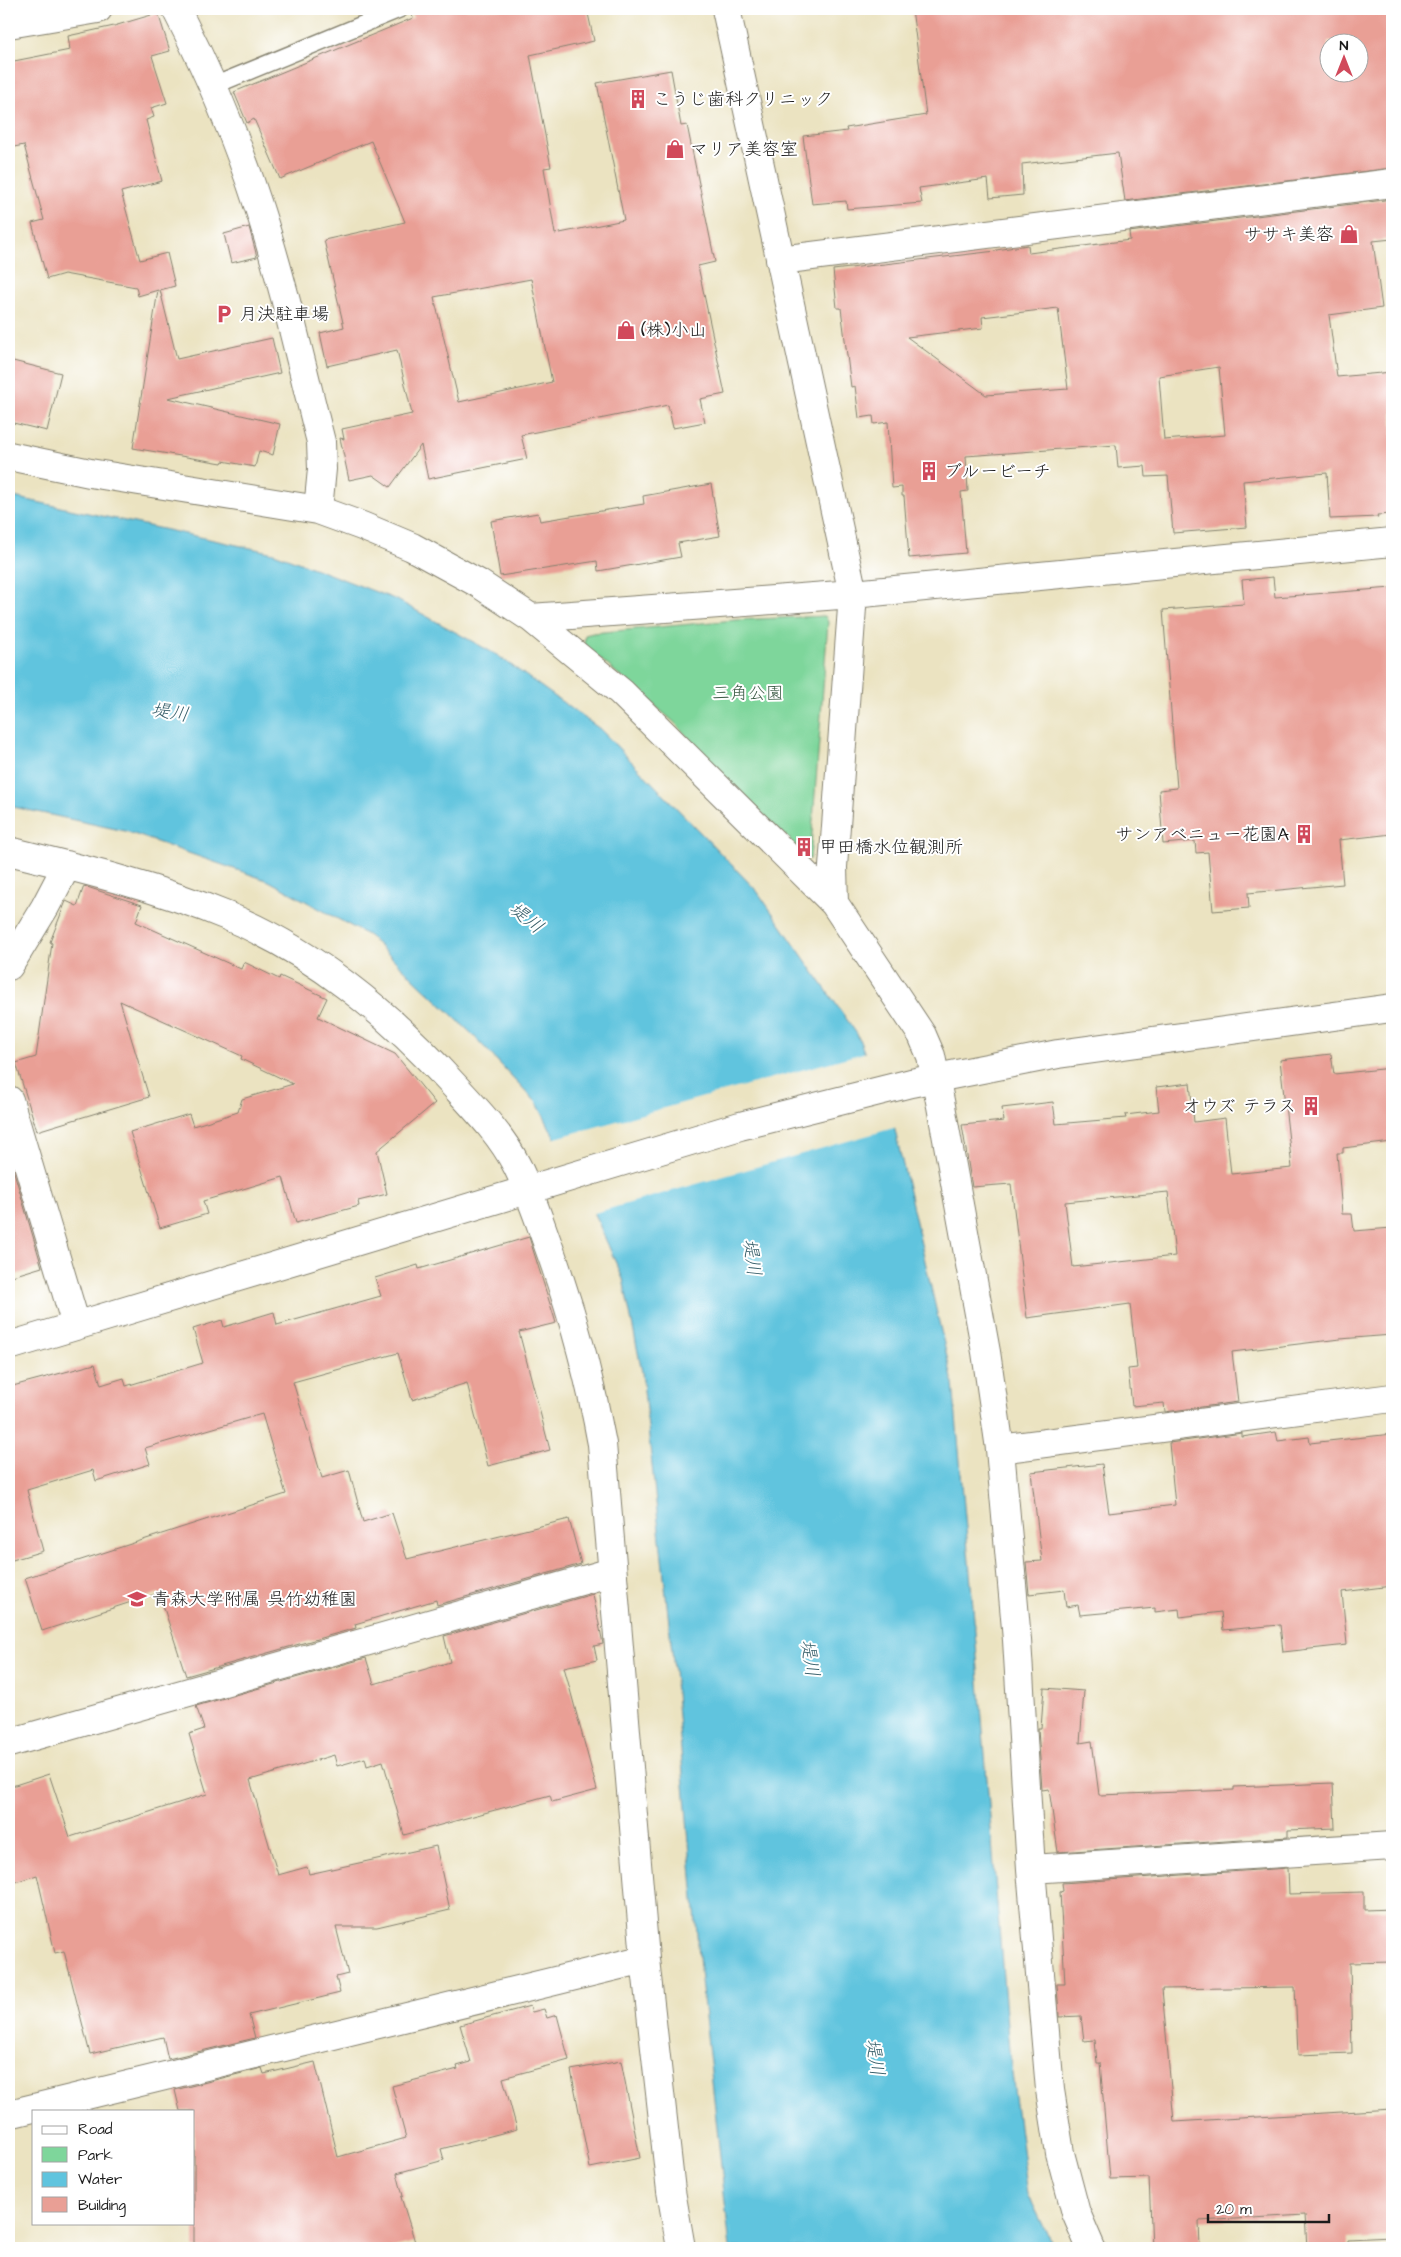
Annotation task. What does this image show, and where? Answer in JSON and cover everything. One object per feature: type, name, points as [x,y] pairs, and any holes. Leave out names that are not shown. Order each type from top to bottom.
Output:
[{"type":"street","points":[[9,24],[98,9]]},
{"type":"street","points":[[176,9],[214,86],[259,208],[321,442],[322,469],[318,510]]},
{"type":"street","points":[[726,9],[853,594],[833,867],[834,903]]},
{"type":"street","points":[[780,260],[1392,183]]},
{"type":"street","points":[[9,456],[90,473],[318,510],[412,547],[478,583],[531,618],[621,692],[834,903],[922,1035],[931,1056],[923,1080],[986,1352],[1000,1449],[1017,1640],[1031,1869],[1050,2090],[1060,2154],[1076,2213],[1091,2248]]},
{"type":"street","points":[[531,618],[853,594],[1392,542]]},
{"type":"street","points":[[9,851],[67,865],[172,896],[229,917],[281,943],[321,967],[376,1009],[422,1050],[495,1133],[535,1188],[578,1334],[593,1395],[602,1444],[645,1959],[671,2191],[680,2248]]},
{"type":"street","points":[[9,966],[45,907],[67,865]]},
{"type":"street","points":[[9,1346],[740,1126],[923,1080],[1067,1053],[1392,1008]]},
{"type":"street","points":[[9,1100],[76,1325]]},
{"type":"street","points":[[1000,1449],[1392,1398]]},
{"type":"street","points":[[9,1743],[612,1572]]},
{"type":"street","points":[[1031,1869],[1392,1846]]},
{"type":"street","points":[[9,2114],[645,1959]]},
{"type":"lane","points":[[214,86],[400,9]]},
{"type":"green space","name":"三角公園","points":[[825,616],[828,622],[810,860],[721,773],[674,722],[584,645],[585,635],[593,633],[735,620]]},
{"type":"water","name":"堤川","points":[[9,496],[274,553],[397,600],[497,655],[600,729],[757,891],[857,1034],[894,1126],[953,1383],[1009,2051],[1028,2194],[1054,2248],[730,2248],[701,1980],[674,1670],[642,1372],[623,1279],[598,1222],[537,1103],[471,1033],[369,936],[269,881],[125,831],[9,806]]},
{"type":"pier","points":[[867,1052],[897,1127],[591,1214],[552,1139]]},
{"type":"building","points":[[410,9],[587,9],[594,41],[530,55],[551,167],[544,168],[555,234],[624,220],[597,83],[671,70],[681,126],[687,125],[715,262],[698,266],[725,394],[700,399],[705,422],[673,428],[668,405],[521,435],[527,459],[428,479],[421,445],[390,487],[373,475],[349,480],[340,438],[344,439],[342,429],[412,414],[397,350],[327,366],[320,333],[344,327],[324,240],[405,222],[371,141],[280,179],[254,119],[247,123],[234,92],[413,18]],"holes":[[[531,279],[552,382],[459,402],[434,297]]]},
{"type":"building","points":[[912,9],[1392,9],[1392,168],[1125,201],[1118,153],[1022,164],[1023,195],[990,198],[988,179],[919,188],[922,203],[847,209],[846,201],[812,204],[803,136],[847,131],[846,128],[926,115]]},
{"type":"building","points":[[158,13],[170,51],[152,56],[167,103],[151,108],[154,117],[146,120],[162,181],[121,192],[140,260],[167,253],[175,286],[160,290],[177,359],[272,338],[280,373],[168,398],[280,424],[273,455],[259,451],[255,467],[133,448],[158,290],[138,296],[136,287],[64,274],[47,279],[32,223],[44,220],[24,145],[9,148],[9,62],[70,50],[68,36],[114,26]]},
{"type":"building","points":[[1392,199],[1392,239],[1373,241],[1382,308],[1329,315],[1337,377],[1392,372],[1392,514],[1377,515],[1378,517],[1330,519],[1327,473],[1243,481],[1247,527],[1173,533],[1168,476],[1146,477],[1145,466],[1118,468],[1116,445],[966,456],[968,491],[961,492],[966,553],[909,558],[902,487],[892,488],[888,422],[874,424],[873,416],[859,418],[855,386],[851,387],[841,308],[837,308],[833,270],[996,251],[1028,245],[1029,253],[1130,240],[1129,232]],"holes":[[[1058,308],[1068,389],[986,395],[907,337],[983,328],[982,317]],[[1219,367],[1225,435],[1164,440],[1159,376]]]},
{"type":"building","points":[[249,227],[257,257],[231,263],[224,234]]},
{"type":"building","points":[[9,360],[61,373],[47,431],[9,422]]},
{"type":"building","points":[[711,484],[720,536],[678,543],[681,557],[598,571],[597,561],[500,576],[491,521],[538,513],[540,521],[644,504],[643,496]]},
{"type":"building","points":[[1273,577],[1275,597],[1392,588],[1392,834],[1339,840],[1343,884],[1248,893],[1249,908],[1213,911],[1208,852],[1196,853],[1195,841],[1163,844],[1159,790],[1177,788],[1163,610],[1244,604],[1242,580]]},
{"type":"building","points":[[84,886],[142,905],[136,922],[241,969],[244,962],[279,979],[280,976],[327,998],[318,1017],[395,1054],[435,1103],[377,1151],[387,1194],[358,1201],[359,1206],[296,1223],[283,1177],[203,1201],[207,1214],[160,1228],[130,1132],[189,1114],[193,1126],[238,1112],[242,1099],[293,1084],[241,1059],[242,1056],[120,1001],[149,1097],[37,1131],[16,1063],[36,1057],[52,943],[50,942],[66,901],[77,906]]},
{"type":"building","points":[[1331,1054],[1334,1074],[1392,1068],[1392,1142],[1343,1148],[1343,1153],[1337,1153],[1342,1214],[1352,1214],[1354,1231],[1392,1228],[1392,1335],[1340,1339],[1232,1352],[1238,1402],[1165,1412],[1164,1403],[1132,1406],[1128,1369],[1137,1368],[1130,1304],[1027,1318],[1011,1184],[972,1187],[962,1125],[1004,1121],[1002,1108],[1053,1102],[1056,1124],[1126,1118],[1125,1115],[1159,1111],[1156,1087],[1190,1083],[1194,1122],[1225,1118],[1231,1174],[1292,1168],[1280,1060]],"holes":[[[1168,1192],[1175,1256],[1073,1267],[1065,1202]]]},
{"type":"building","points":[[9,1162],[11,1162],[42,1267],[9,1277]]},
{"type":"building","points":[[529,1237],[556,1323],[519,1332],[550,1450],[488,1466],[467,1383],[412,1400],[398,1353],[293,1382],[322,1478],[349,1470],[363,1522],[392,1513],[407,1559],[569,1519],[581,1564],[437,1605],[436,1600],[355,1624],[356,1628],[186,1676],[159,1593],[42,1631],[25,1578],[286,1494],[262,1414],[145,1448],[150,1464],[96,1481],[93,1470],[27,1490],[43,1551],[9,1561],[9,1387],[95,1364],[101,1385],[124,1378],[126,1386],[203,1363],[193,1329],[222,1320],[224,1327],[274,1312],[277,1325],[381,1296],[375,1278],[418,1265],[419,1269]]},
{"type":"building","points":[[1276,1432],[1278,1441],[1309,1437],[1310,1443],[1392,1434],[1392,1586],[1342,1592],[1347,1645],[1283,1652],[1280,1625],[1223,1630],[1221,1612],[1180,1617],[1179,1609],[1155,1612],[1155,1608],[1080,1615],[1078,1605],[1066,1607],[1064,1590],[1029,1594],[1026,1562],[1042,1561],[1031,1472],[1102,1464],[1109,1513],[1175,1505],[1169,1443],[1242,1433],[1242,1437]]},
{"type":"building","points":[[593,1594],[603,1644],[594,1646],[597,1660],[564,1667],[597,1790],[552,1802],[550,1795],[404,1835],[383,1761],[367,1766],[365,1758],[337,1766],[334,1755],[250,1780],[278,1875],[307,1867],[309,1874],[436,1846],[450,1910],[377,1927],[336,1927],[348,1974],[336,1977],[340,1993],[249,2015],[255,2038],[168,2059],[163,2037],[90,2054],[64,1951],[55,1953],[37,1875],[9,1884],[9,1787],[49,1774],[70,1837],[207,1794],[189,1734],[204,1729],[196,1706],[366,1658],[374,1684],[450,1662],[444,1636]]},
{"type":"building","points":[[1044,1688],[1084,1691],[1080,1743],[1092,1741],[1099,1795],[1234,1790],[1234,1787],[1333,1783],[1335,1828],[1288,1830],[1288,1837],[1058,1852],[1049,1789],[1042,1790],[1038,1728],[1041,1728]]},
{"type":"building","points":[[1288,1868],[1289,1894],[1364,1892],[1364,1910],[1392,1909],[1392,1962],[1350,1963],[1352,2053],[1298,2055],[1295,1987],[1162,1989],[1174,2122],[1392,2109],[1392,2237],[1348,2239],[1348,2248],[1307,2248],[1305,2215],[1199,2221],[1200,2248],[1152,2248],[1149,2178],[1110,2179],[1100,2063],[1097,2063],[1095,2040],[1084,2041],[1081,2016],[1059,2017],[1057,1984],[1065,1984],[1060,1892],[1063,1891],[1062,1883]]},
{"type":"building","points":[[530,2006],[532,2012],[544,2009],[547,2018],[557,2015],[569,2060],[503,2078],[517,2129],[441,2149],[444,2160],[397,2173],[403,2196],[401,2197],[415,2242],[391,2248],[194,2248],[195,2110],[180,2110],[175,2090],[262,2068],[264,2074],[315,2062],[338,2157],[406,2138],[392,2086],[458,2069],[457,2066],[471,2062],[460,2025]]},
{"type":"building","points":[[621,2061],[640,2158],[590,2168],[571,2070]]},
{"type":"place","name":"こうじ歯科クリニック","points":[[638,99]]},
{"type":"place","name":"マリア美容室","points":[[675,149]]},
{"type":"place","name":"ササキ美容","points":[[1349,234]]},
{"type":"place","name":"月決駐車場","points":[[224,314]]},
{"type":"place","name":"(株)小山","points":[[626,330]]},
{"type":"place","name":"ブルービーチ","points":[[929,471]]},
{"type":"place","name":"サンアベニュー花園A","points":[[1304,834]]},
{"type":"place","name":"甲田橋水位観測所","points":[[804,847]]},
{"type":"place","name":"オウズ テラス","points":[[1311,1106]]},
{"type":"place","name":"青森大学附属 呉竹幼稚園","points":[[137,1599]]}]
